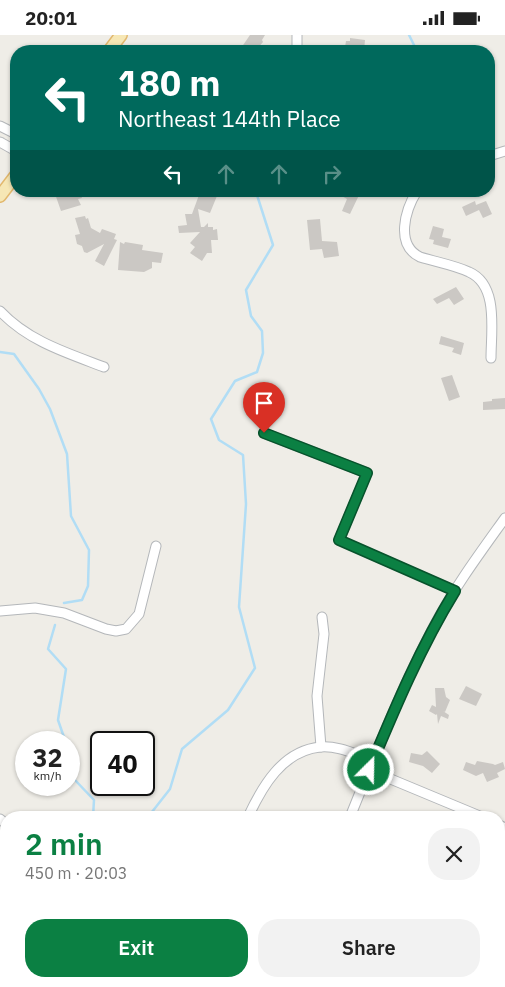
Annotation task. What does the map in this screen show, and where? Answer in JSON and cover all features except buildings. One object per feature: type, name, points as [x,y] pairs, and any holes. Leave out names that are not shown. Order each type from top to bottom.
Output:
[{"type":"main road","points":[[0,196],[10,183]]},
{"type":"street","points":[[414,197],[410,203],[405,226],[406,245],[412,253],[420,257],[469,271],[486,286],[492,312],[491,358]]},
{"type":"street","points":[[0,311],[22,332],[61,351],[104,367]]},
{"type":"street","points":[[264,433],[367,473],[339,540],[455,591]]},
{"type":"street","points":[[352,811],[417,659],[455,591],[505,519]]},
{"type":"street","points":[[0,611],[35,608],[64,613],[106,629],[116,631],[126,629],[139,614],[156,546]]},
{"type":"street","points":[[321,747],[316,696],[324,634],[322,617]]},
{"type":"street","points":[[251,811],[260,792],[276,770],[301,753],[321,747],[345,751],[373,761]]},
{"type":"street","points":[[369,770],[468,811]]},
{"type":"waterway","points":[[409,35],[414,45]]},
{"type":"waterway","points":[[153,811],[170,789],[182,749],[228,710],[255,668],[239,607],[246,504],[243,455],[219,440],[211,419],[235,381],[257,372],[263,353],[262,331],[251,316],[246,290],[273,245],[258,197]]},
{"type":"waterway","points":[[0,352],[14,354],[39,389],[50,409],[67,454],[71,516],[89,550],[88,586],[82,600],[64,603]]},
{"type":"waterway","points":[[55,625],[48,649],[66,669],[58,720],[62,731]]},
{"type":"waterway","points":[[80,785],[94,800],[93,811]]},
{"type":"route","points":[[264,433],[367,473],[339,540],[455,591],[435,624],[414,665],[369,770]]}]
